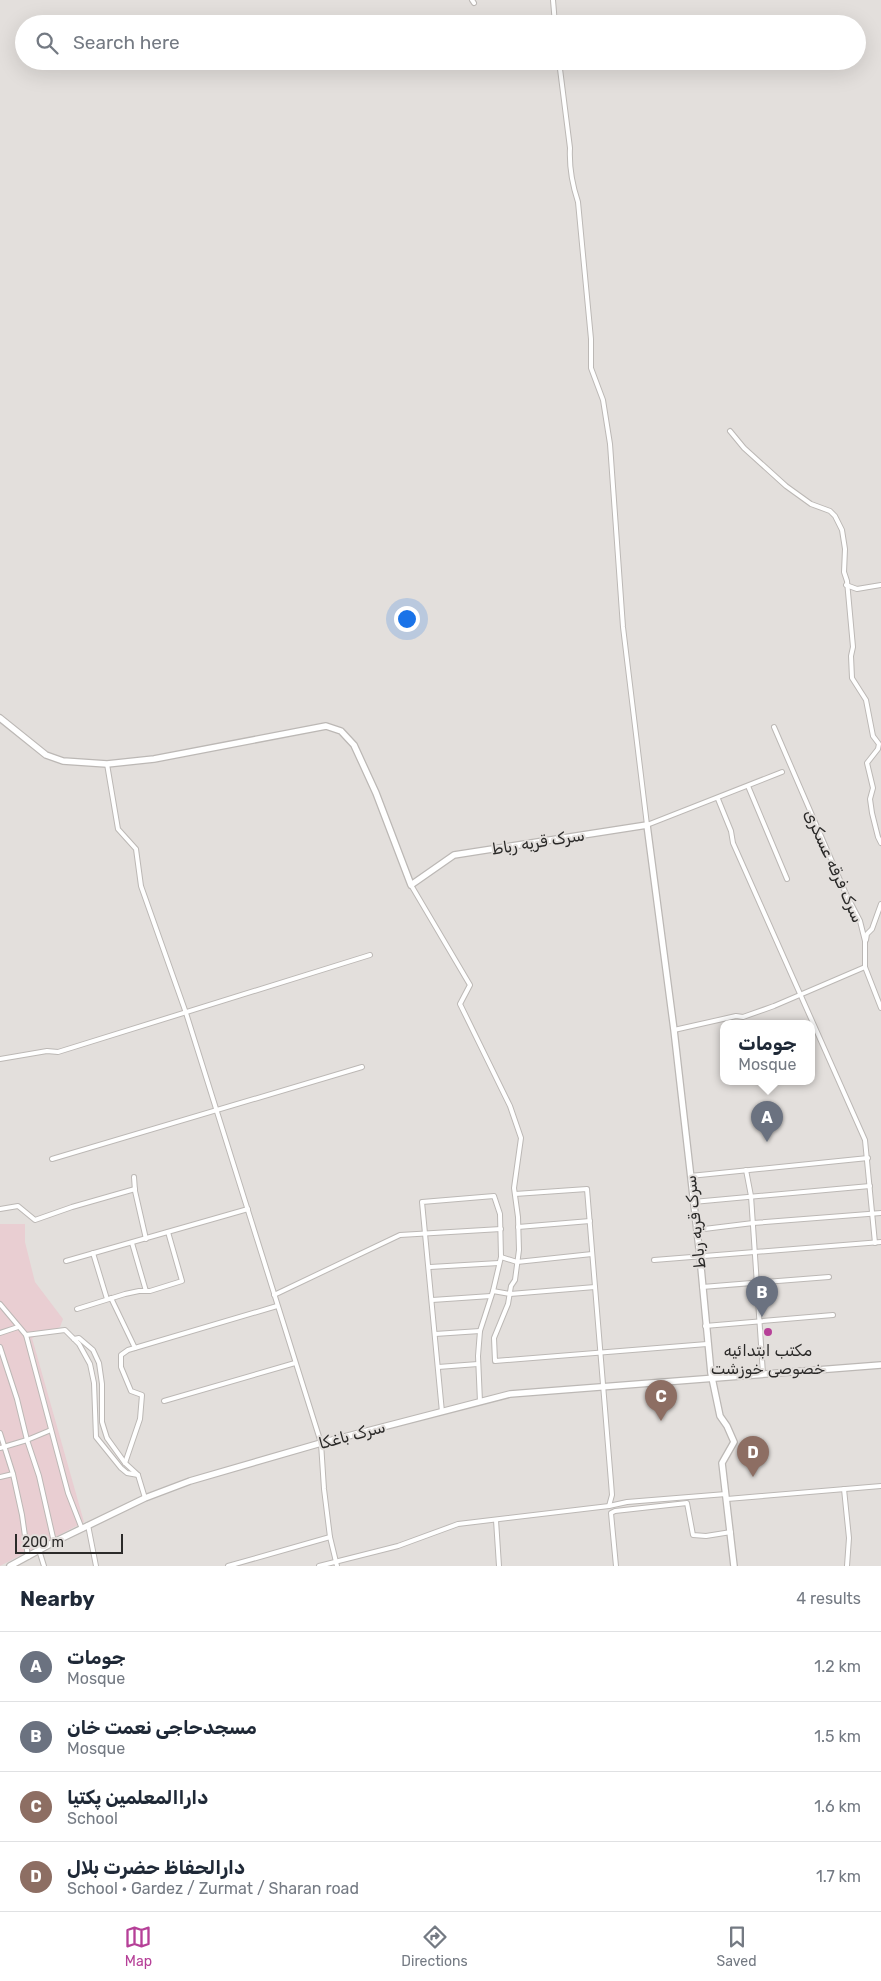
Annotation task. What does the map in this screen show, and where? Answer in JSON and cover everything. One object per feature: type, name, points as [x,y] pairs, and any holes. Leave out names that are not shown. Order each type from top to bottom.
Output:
[{"type":"street","points":[[553,0],[554,15]]},
{"type":"street","points":[[560,70],[570,148],[569,162],[578,202],[591,339],[591,368],[603,400],[610,444],[623,627],[647,825],[718,799],[782,772]]},
{"type":"street","points":[[730,431],[744,448],[786,486],[811,504],[830,511],[835,516],[842,530],[845,549],[844,572],[853,646],[851,656],[852,678],[866,700],[873,736],[879,744],[878,749],[867,763],[873,788],[870,799],[872,813],[881,843]]},
{"type":"street","points":[[846,585],[857,589],[881,585]]},
{"type":"street","points":[[0,718],[46,754],[63,761],[107,764],[154,759],[326,726],[341,731],[354,745],[376,792],[411,885],[470,985],[460,1004],[510,1106],[521,1138],[514,1188],[518,1227],[515,1280],[511,1286],[508,1304],[494,1338],[495,1361],[707,1344]]},
{"type":"street","name":"سرک فرقه عسکری","points":[[774,727],[846,894],[860,921],[865,941],[865,967],[881,1008]]},
{"type":"street","points":[[107,764],[118,829],[136,849],[141,886],[186,1013],[321,1443],[330,1537],[337,1566]]},
{"type":"street","points":[[748,786],[787,879]]},
{"type":"street","points":[[718,799],[731,831],[733,843],[812,1020]]},
{"type":"street","name":"سرک قریه رباط","points":[[411,885],[454,855],[647,825],[674,1030],[700,1257],[705,1326],[711,1373],[720,1416],[734,1442],[722,1463],[727,1496]]},
{"type":"street","points":[[865,941],[867,934],[872,929],[881,904]]},
{"type":"street","points":[[0,1059],[47,1051],[58,1052],[370,956]]},
{"type":"street","points":[[674,1030],[736,1016],[743,1017],[774,1006],[865,967]]},
{"type":"street","points":[[815,1028],[865,1140],[874,1243]]},
{"type":"street","points":[[52,1159],[362,1067]]},
{"type":"street","points":[[690,1176],[868,1158]]},
{"type":"street","points":[[746,1170],[751,1196],[763,1374]]},
{"type":"street","points":[[134,1177],[146,1238]]},
{"type":"street","points":[[693,1202],[870,1186]]},
{"type":"street","points":[[0,1209],[18,1206],[35,1220],[135,1189]]},
{"type":"street","points":[[515,1194],[587,1189],[612,1495],[609,1506]]},
{"type":"street","points":[[442,1412],[430,1267],[422,1202],[494,1196],[500,1214],[501,1257],[480,1331],[478,1364],[480,1402]]},
{"type":"street","points":[[66,1261],[248,1209]]},
{"type":"street","points":[[696,1230],[753,1223],[881,1213]]},
{"type":"street","points":[[518,1227],[590,1220]]},
{"type":"street","points":[[274,1295],[400,1235],[426,1235],[500,1229]]},
{"type":"street","points":[[77,1309],[139,1290],[146,1291],[181,1282],[183,1279],[168,1232]]},
{"type":"street","points":[[132,1242],[146,1291]]},
{"type":"street","points":[[654,1260],[881,1242]]},
{"type":"street","points":[[93,1254],[109,1299],[135,1348]]},
{"type":"street","points":[[501,1257],[517,1262],[592,1254]]},
{"type":"street","points":[[430,1267],[500,1262]]},
{"type":"street","points":[[702,1287],[758,1281],[828,1277]]},
{"type":"street","points":[[432,1300],[492,1293],[510,1294],[595,1287]]},
{"type":"street","points":[[0,1304],[26,1335],[68,1493],[82,1529]]},
{"type":"street","points":[[125,1463],[140,1419],[142,1396],[131,1391],[121,1367],[121,1355],[135,1348],[277,1306]]},
{"type":"street","points":[[705,1326],[833,1315]]},
{"type":"street","points":[[0,1333],[18,1327]]},
{"type":"street","points":[[26,1335],[65,1330],[74,1339],[90,1364],[94,1383],[96,1438],[121,1468],[127,1473],[138,1475]]},
{"type":"street","points":[[436,1334],[480,1331]]},
{"type":"street","points":[[74,1339],[79,1338],[93,1350],[99,1363],[102,1384],[102,1422],[106,1438],[125,1463],[138,1475],[144,1498]]},
{"type":"street","points":[[0,1347],[39,1476],[54,1542]]},
{"type":"street","points":[[164,1400],[295,1363]]},
{"type":"street","points":[[438,1366],[478,1364]]},
{"type":"street","name":"سرک باغکا","points":[[10,1566],[144,1498],[190,1481],[321,1443],[510,1394],[881,1365]]},
{"type":"street","points":[[2,1447],[27,1440],[51,1430]]},
{"type":"street","points":[[0,1433],[2,1447],[13,1474],[22,1515],[28,1557]]},
{"type":"street","points":[[0,1477],[13,1474]]},
{"type":"street","points":[[319,1566],[398,1546],[458,1524],[609,1506],[627,1502],[881,1486]]},
{"type":"street","points":[[844,1489],[848,1538],[847,1566]]},
{"type":"street","points":[[727,1496],[734,1566]]},
{"type":"street","points":[[616,1566],[611,1513],[615,1511],[687,1503],[693,1535],[706,1536],[731,1532]]},
{"type":"street","points":[[496,1520],[499,1566]]},
{"type":"street","points":[[88,1525],[96,1566]]},
{"type":"street","points":[[228,1566],[330,1537]]},
{"type":"street","points":[[39,1550],[44,1566]]},
{"type":"shaded area","points":[[0,1224],[25,1224],[25,1242],[35,1282],[63,1319],[60,1327],[32,1338],[84,1522],[0,1566]]},
{"type":"place","name":"جومات","points":[[767,1142]]},
{"type":"place","name":"مسجدحاجی نعمت خان","points":[[762,1317]]},
{"type":"place","name":"مکتب ابتدائیه خصوصی خوزشت","points":[[768,1332]]},
{"type":"place","name":"داراالمعلمین پکتیا","points":[[661,1421]]},
{"type":"place","name":"دارالحفاظ حضرت بلال","points":[[753,1477]]}]
